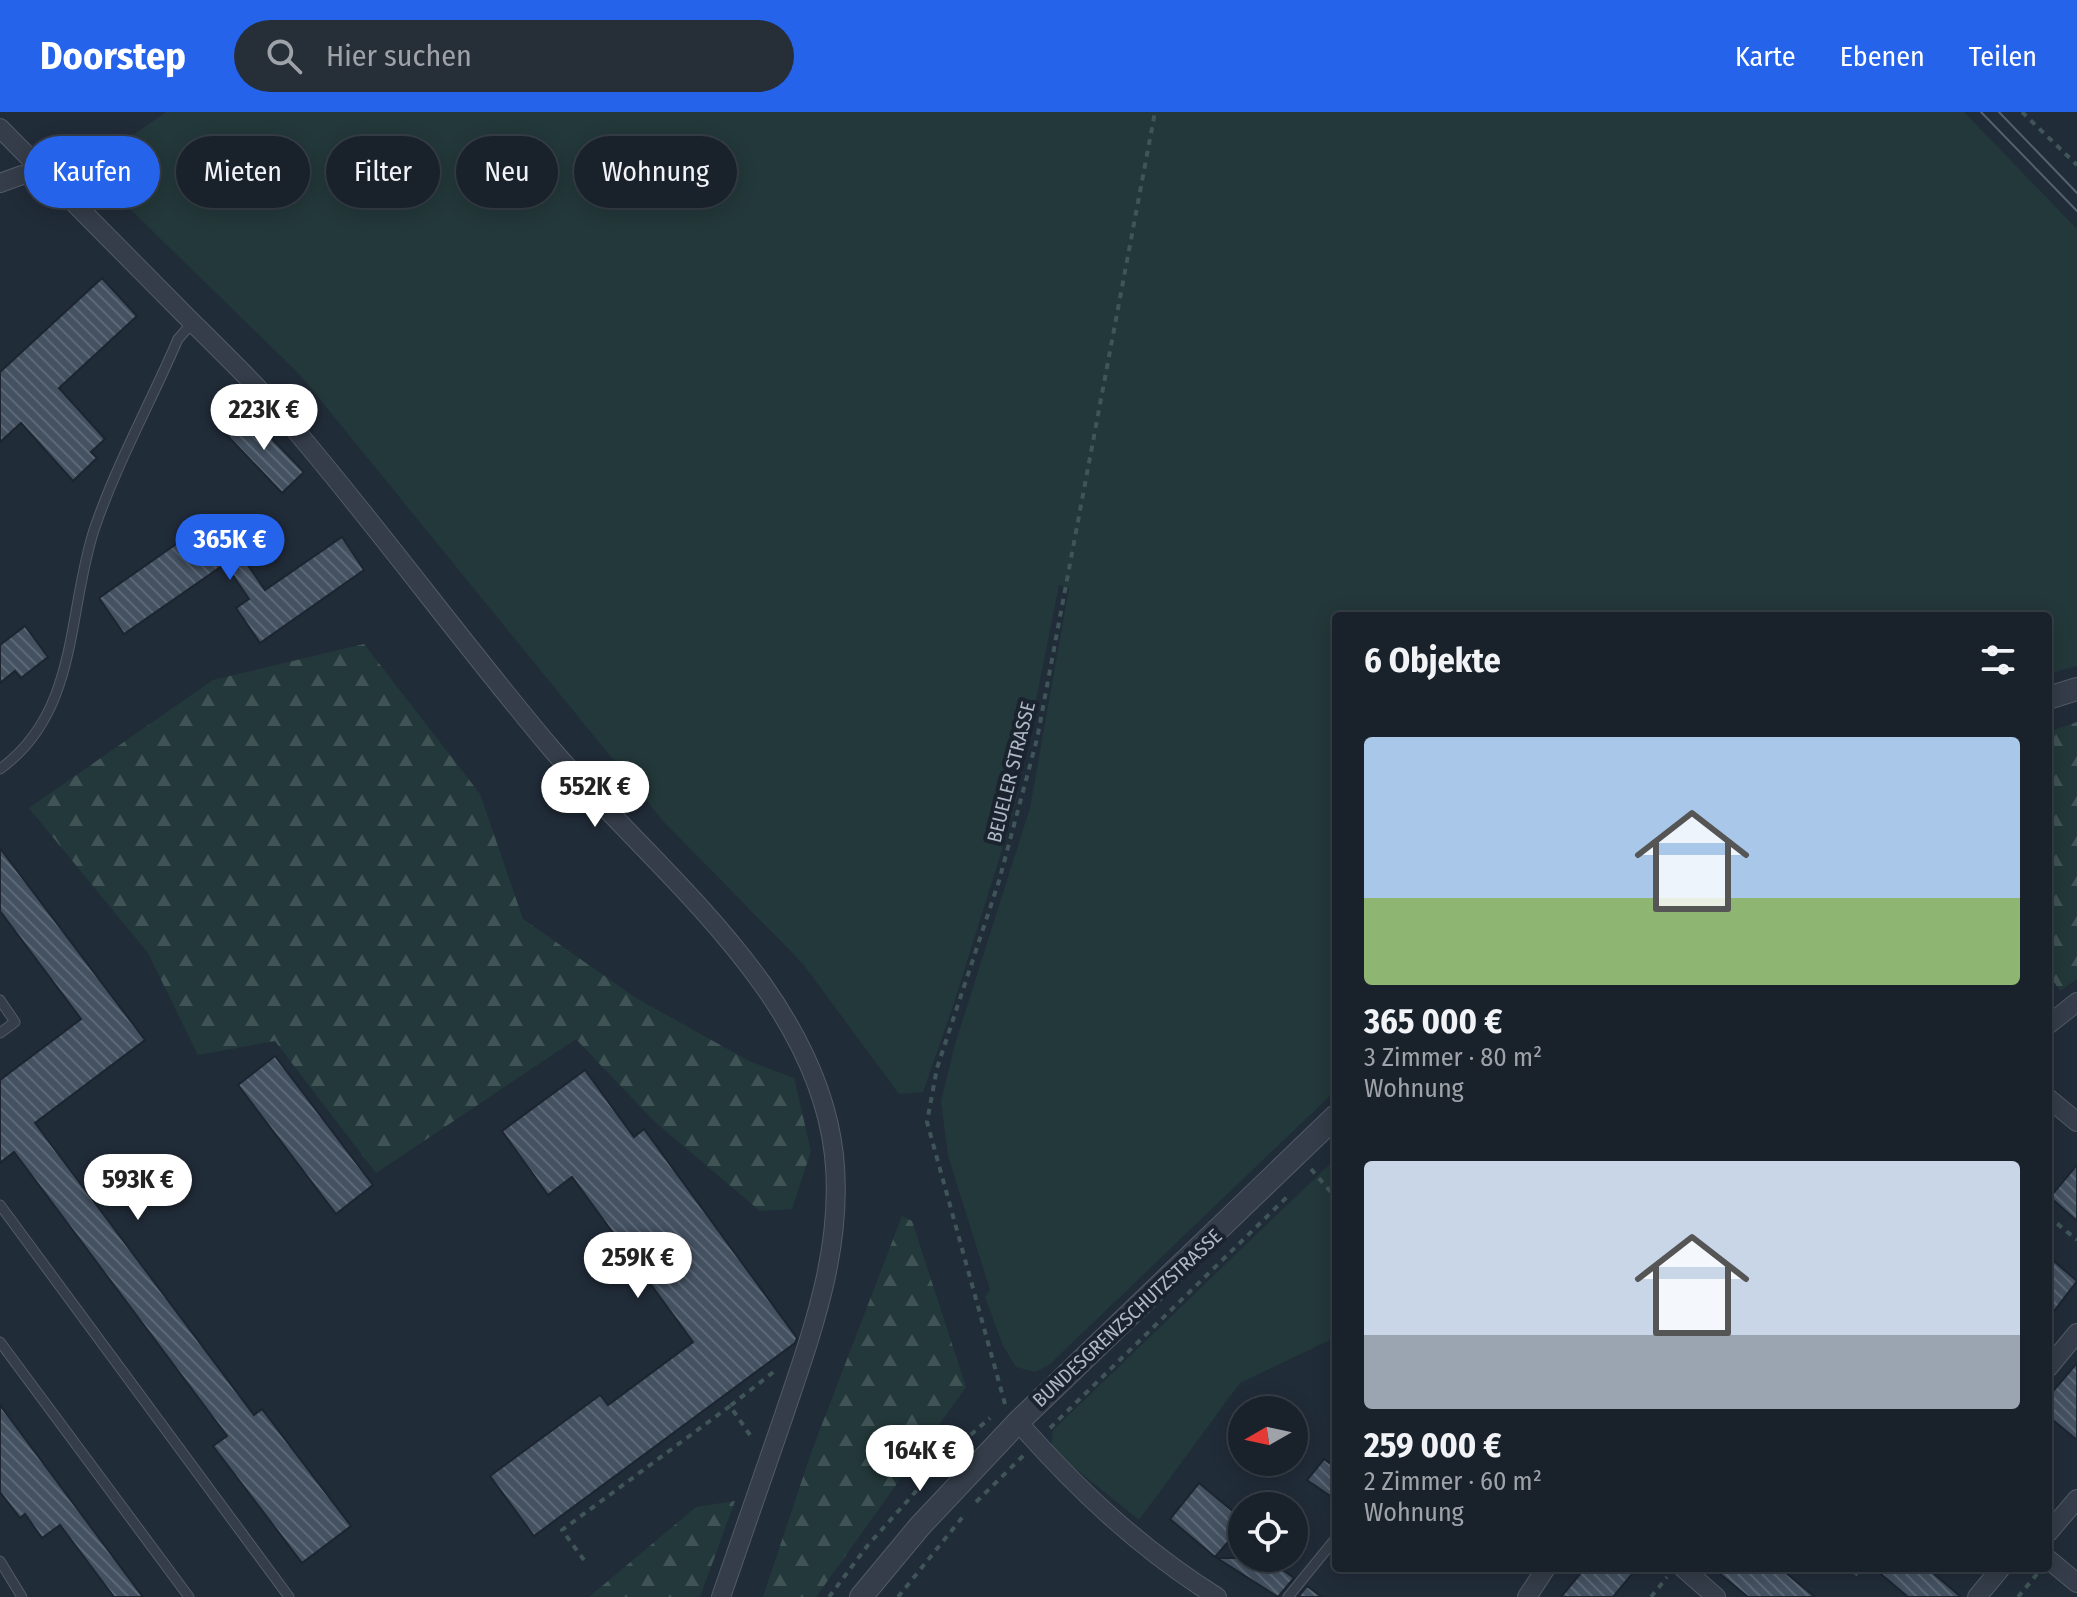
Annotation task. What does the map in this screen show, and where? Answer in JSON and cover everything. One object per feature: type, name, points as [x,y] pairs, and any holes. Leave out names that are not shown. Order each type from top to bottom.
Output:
[{"type":"street","points":[[0,128],[24,152]]},
{"type":"street","points":[[0,183],[24,175]]},
{"type":"street","points":[[80,208],[303,438],[528,721],[740,957],[789,1026],[820,1092],[834,1153],[836,1189],[827,1279],[721,1597]]},
{"type":"street","points":[[2052,697],[2077,689]]},
{"type":"street","points":[[2052,1015],[2077,1002]]},
{"type":"street","points":[[2052,1101],[2077,1122]]},
{"type":"street","name":"BUNDESGRENZSCHUTZSTRASSE","points":[[861,1597],[1012,1416],[1306,1163],[1332,1122]]},
{"type":"street","points":[[2052,1363],[2077,1333]]},
{"type":"street","points":[[1012,1416],[1097,1508],[1217,1597]]},
{"type":"street","points":[[2052,1528],[2077,1499]]},
{"type":"street","points":[[2052,1562],[2077,1583]]},
{"type":"street","points":[[1527,1597],[1543,1572]]},
{"type":"street","points":[[1688,1572],[1716,1597]]},
{"type":"street","points":[[1977,1597],[1998,1572]]},
{"type":"lane","points":[[0,769],[22,750],[50,711],[62,681],[94,532],[178,339],[193,322]]},
{"type":"lane","points":[[0,1000],[15,1022],[0,1033]]},
{"type":"lane","points":[[0,1205],[289,1597]]},
{"type":"lane","points":[[0,1342],[189,1597]]},
{"type":"lane","points":[[1288,1597],[1332,1543]]},
{"type":"lane","points":[[0,1561],[22,1597]]},
{"type":"path","name":"BEUELER STRASSE","points":[[1012,1416],[927,1122],[937,1068],[999,881],[1034,753],[1155,112]]},
{"type":"path","points":[[2022,112],[2077,165]]},
{"type":"path","points":[[1306,1163],[1321,1163]]},
{"type":"path","points":[[1303,1181],[1306,1163]]},
{"type":"path","points":[[1306,1163],[1332,1193]]},
{"type":"path","points":[[898,1597],[971,1506],[1293,1191]]},
{"type":"path","points":[[2052,1219],[2077,1240]]},
{"type":"path","points":[[584,1560],[562,1530],[780,1367],[801,1363]]},
{"type":"path","points":[[730,1406],[750,1435]]},
{"type":"path","points":[[829,1597],[868,1545],[980,1423],[1012,1416]]},
{"type":"path","points":[[1651,1597],[1671,1572]]},
{"type":"path","points":[[2018,1597],[2040,1572]]},
{"type":"green space","points":[[166,112],[1964,112],[2077,229],[2077,666],[2052,673],[2052,612],[1332,612],[1332,1094],[1049,1365],[1035,1372],[1016,1367],[1003,1346],[985,1297],[990,1290],[948,1156],[941,1101],[955,1044],[1030,808],[1069,588],[1059,585],[1013,815],[953,1006],[923,1092],[899,1094],[803,964],[664,822],[300,375],[129,208],[160,208],[160,136],[132,136]]},
{"type":"green space","points":[[364,644],[480,794],[523,919],[636,998],[749,1061],[794,1078],[811,1151],[792,1209],[760,1211],[655,1122],[576,1039],[376,1173],[275,1041],[198,1055],[148,953],[29,808],[213,680]]},
{"type":"green space","points":[[2077,722],[2077,979],[2060,991],[2052,979],[2052,731]]},
{"type":"green space","points":[[1332,1162],[1332,1339],[1240,1383],[1139,1520],[1051,1449],[1053,1430]]},
{"type":"green space","points":[[902,1216],[912,1221],[966,1387],[816,1597],[763,1597],[811,1453]]},
{"type":"green space","points":[[735,1501],[700,1597],[589,1597],[696,1507]]},
{"type":"building","points":[[102,278],[137,316],[59,388],[105,439],[91,452],[97,458],[73,481],[21,423],[0,442],[0,372]]},
{"type":"building","points":[[245,411],[304,472],[282,493],[224,432]]},
{"type":"building","points":[[215,517],[265,590],[342,537],[364,570],[260,643],[236,608],[249,599],[225,564],[124,634],[99,598]]},
{"type":"building","points":[[25,626],[48,657],[21,678],[15,671],[0,683],[0,645]]},
{"type":"building","points":[[0,848],[145,1040],[35,1123],[254,1415],[262,1409],[351,1526],[302,1563],[213,1446],[227,1436],[14,1152],[0,1163],[0,1080],[81,1019],[0,911]]},
{"type":"building","points":[[275,1056],[373,1185],[336,1214],[238,1085]]},
{"type":"building","points":[[585,1070],[634,1137],[644,1129],[797,1338],[795,1343],[534,1536],[490,1476],[600,1395],[608,1405],[693,1342],[572,1177],[548,1195],[502,1131]]},
{"type":"building","points":[[2077,1165],[2077,1221],[2052,1199],[2052,1195]]},
{"type":"building","points":[[2052,1259],[2077,1281],[2052,1314]]},
{"type":"building","points":[[2077,1363],[2077,1440],[2052,1419],[2052,1392]]},
{"type":"building","points":[[0,1405],[143,1597],[114,1597],[60,1525],[42,1538],[25,1514],[20,1518],[0,1492]]},
{"type":"building","points":[[1324,1459],[1332,1465],[1332,1497],[1307,1480]]},
{"type":"building","points":[[1199,1483],[1228,1507],[1228,1542],[1215,1557],[1170,1519]]},
{"type":"building","points":[[1239,1572],[1286,1572],[1294,1578],[1278,1597]]},
{"type":"building","points":[[1582,1572],[1634,1572],[1613,1597],[1561,1597]]},
{"type":"building","points":[[1718,1572],[1785,1572],[1815,1597],[1748,1597]]},
{"type":"building","points":[[1879,1572],[1932,1572],[1961,1597],[1908,1597]]},
{"type":"building","points":[[1307,1586],[1322,1597],[1298,1597]]},
{"type":"tram line","points":[[1981,112],[2077,211]]},
{"type":"tram line","points":[[1999,112],[2077,193]]}]
